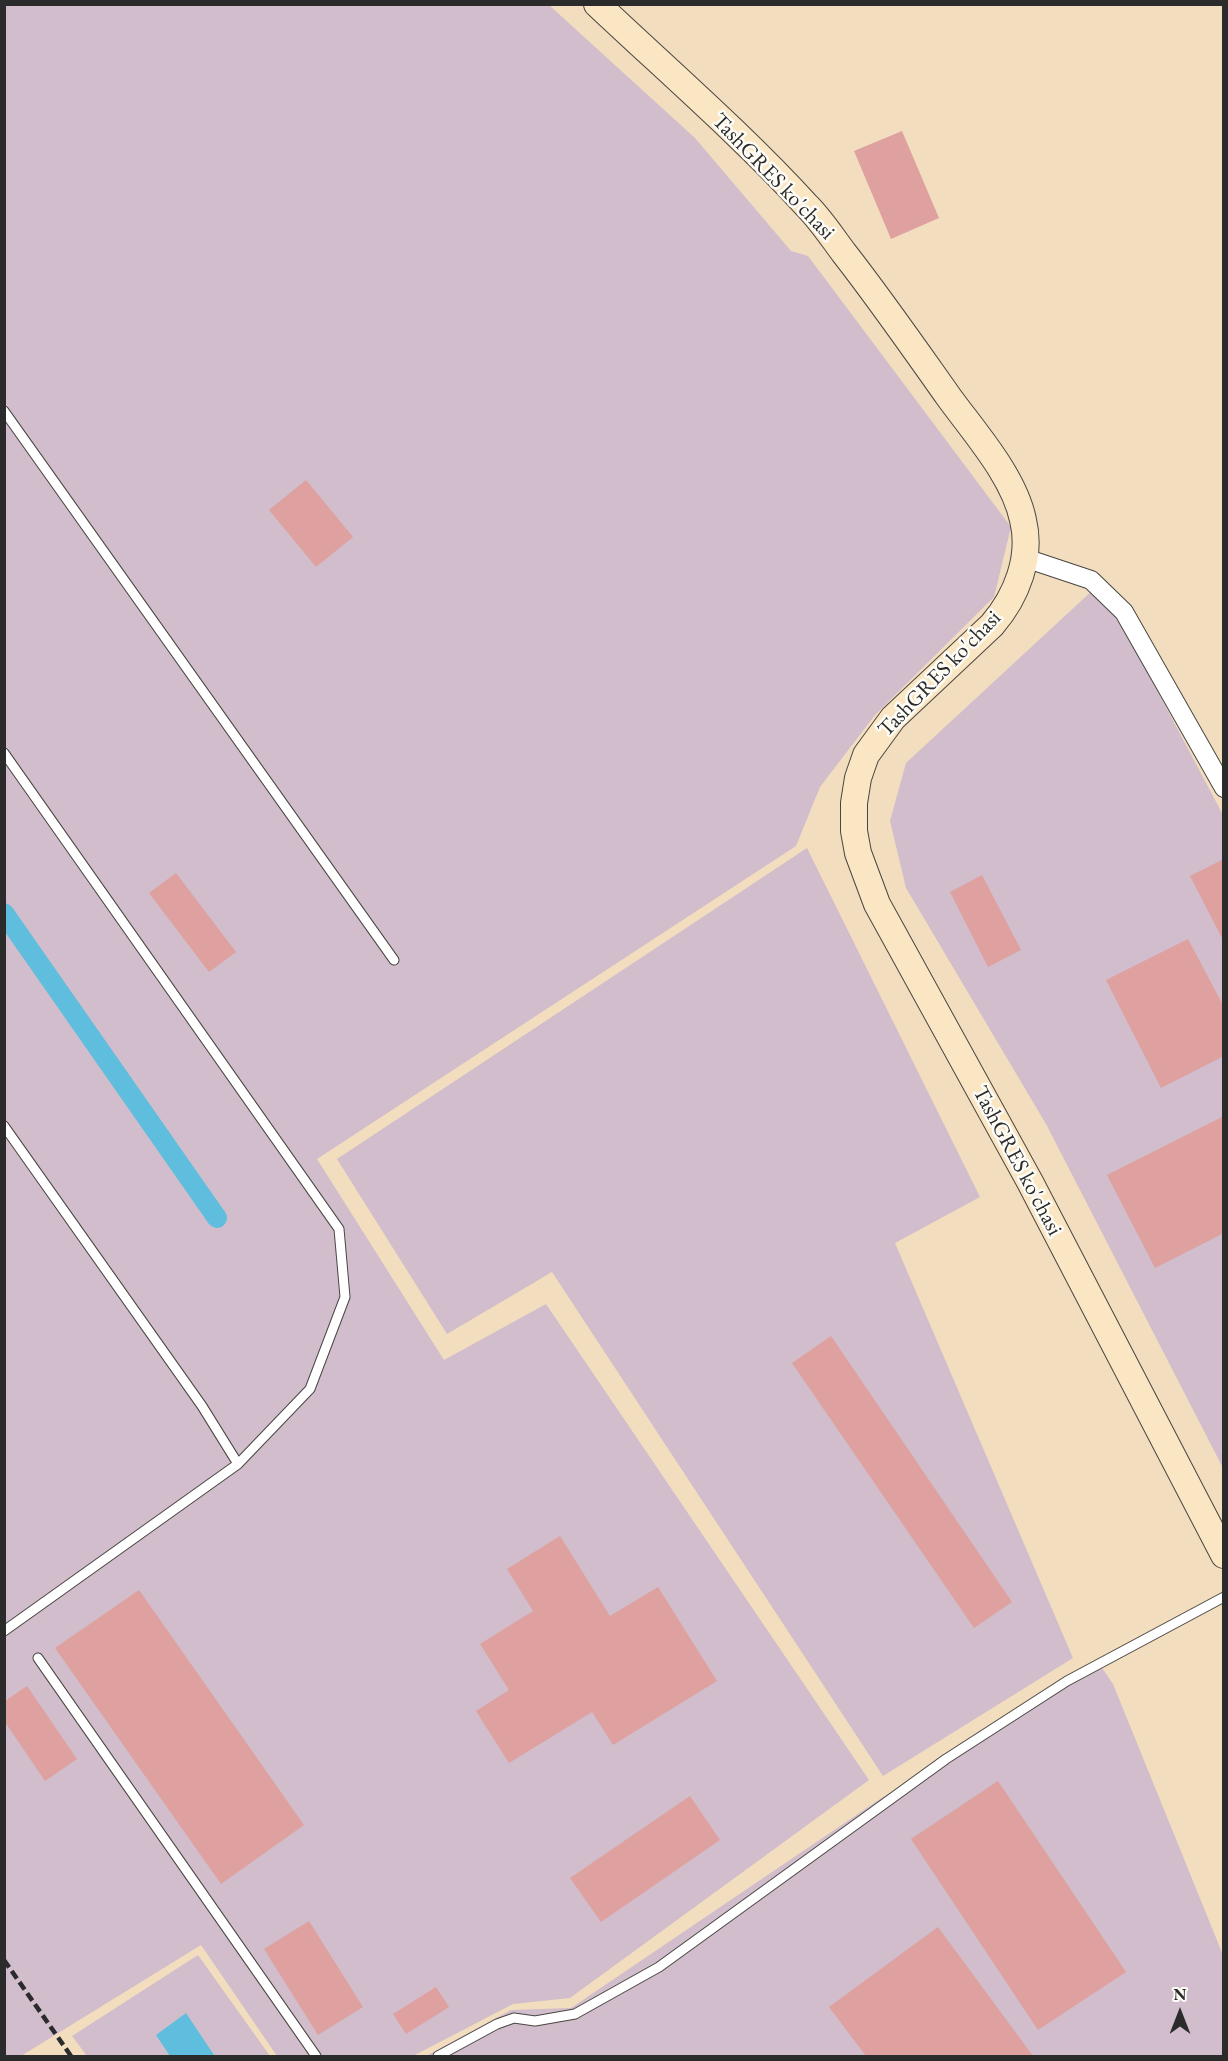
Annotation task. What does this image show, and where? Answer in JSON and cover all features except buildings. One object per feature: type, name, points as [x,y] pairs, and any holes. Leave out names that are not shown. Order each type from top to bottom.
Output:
[{"type":"main road","name":"TashGRES ko'chasi","points":[[597,4],[739,138],[808,207],[870,286],[1011,486],[1024,521],[1024,558],[1015,590],[999,618],[892,718],[866,755],[858,778],[854,803],[854,831],[858,853],[877,904],[1030,1182],[1224,1555]]},
{"type":"street","points":[[1024,558],[1091,580],[1124,612],[1224,788]]},
{"type":"lane","points":[[4,411],[393,960]]},
{"type":"lane","points":[[4,753],[339,1229],[345,1297],[310,1389],[238,1464],[4,1631]]},
{"type":"lane","points":[[4,1126],[202,1406],[238,1464]]},
{"type":"lane","points":[[438,2056],[497,2024],[514,2018],[535,2021],[575,2014],[660,1967],[946,1759],[1067,1681],[1224,1597]]},
{"type":"lane","points":[[38,1658],[316,2056]]},
{"type":"shaded area","points":[[5,5],[549,5],[695,138],[791,251],[808,256],[1011,527],[994,597],[875,715],[820,787],[796,846],[317,1159],[444,1360],[546,1304],[869,1780],[570,1998],[513,2004],[413,2056],[277,2056],[201,1945],[21,2056],[5,2056]]},
{"type":"shaded area","points":[[1094,589],[1122,624],[1223,815],[1223,1468],[1046,1124],[906,888],[890,821],[906,763]]},
{"type":"shaded area","points":[[807,848],[980,1197],[895,1243],[1073,1658],[883,1776],[552,1272],[447,1334],[337,1159]]},
{"type":"shaded area","points":[[1100,1665],[1113,1684],[1223,1955],[1223,2056],[426,2056],[511,2010],[571,2008],[880,1799]]},
{"type":"shaded area","points":[[198,1955],[270,2056],[87,2056],[72,2036]]},
{"type":"water","points":[[186,2013],[214,2055],[170,2056],[156,2035]]},
{"type":"waterway","points":[[4,913],[217,1218]]},
{"type":"railway","points":[[4,1960],[71,2056]]}]
